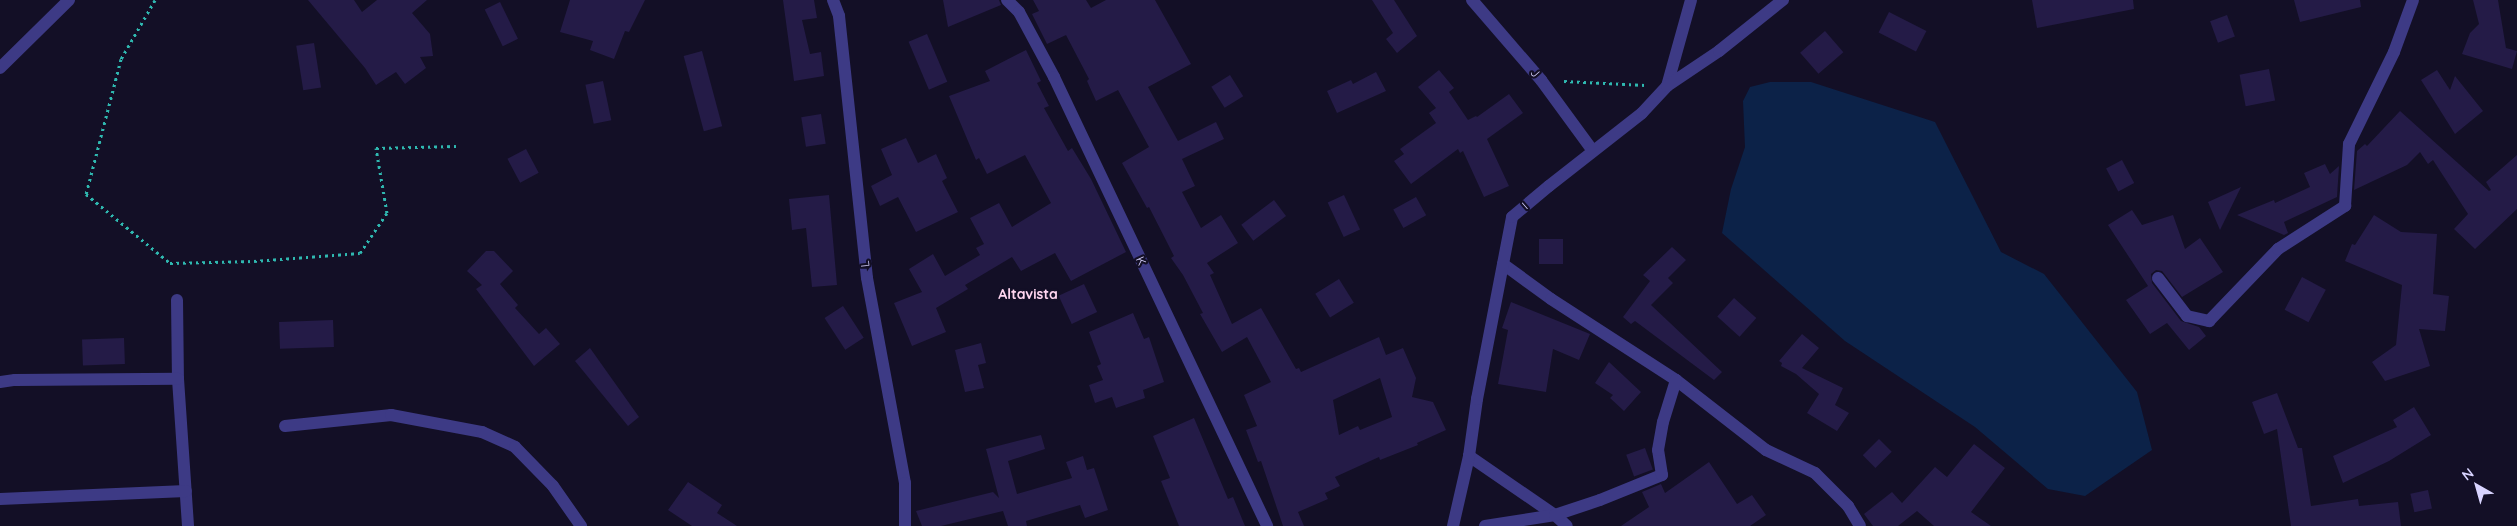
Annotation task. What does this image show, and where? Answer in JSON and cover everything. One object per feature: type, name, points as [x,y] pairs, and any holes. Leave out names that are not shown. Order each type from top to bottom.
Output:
[{"type":"street","points":[[0,68],[69,0]]},
{"type":"street","name":"L","points":[[833,0],[838,16],[867,278],[905,483],[905,526]]},
{"type":"street","name":"K","points":[[1007,0],[1019,12],[1054,77],[1267,526]]},
{"type":"street","name":"J","points":[[1472,0],[1541,80],[1593,151]]},
{"type":"street","points":[[1666,86],[1691,0]]},
{"type":"street","name":"I","points":[[1453,526],[1469,456],[1477,399],[1512,217],[1642,113],[1666,86],[1733,40],[1783,0]]},
{"type":"street","points":[[2158,278],[2187,316],[2209,321],[2278,248],[2345,206],[2349,144],[2394,52],[2413,0]]},
{"type":"street","points":[[1503,264],[1551,299],[1676,380],[1766,450],[1815,473],[1848,506],[1860,526]]},
{"type":"street","points":[[177,300],[178,379],[188,526]]},
{"type":"street","points":[[0,382],[15,380],[178,379]]},
{"type":"street","points":[[1485,526],[1556,514],[1600,500],[1662,475],[1658,450],[1662,422],[1676,380]]},
{"type":"street","points":[[285,426],[391,415],[482,432],[515,447],[553,486],[581,526]]},
{"type":"street","points":[[1469,456],[1556,514],[1567,526]]},
{"type":"street","points":[[0,499],[186,491]]},
{"type":"path","points":[[155,0],[121,59],[86,194],[170,263],[254,261],[360,253],[387,213],[376,148],[456,146]]},
{"type":"path","points":[[1541,80],[1666,86]]},
{"type":"water","points":[[1770,82],[1811,82],[1935,122],[2001,252],[2044,274],[2137,392],[2152,450],[2085,496],[2048,489],[1975,427],[1845,341],[1722,233],[1731,189],[1745,147],[1743,101],[1750,87]]},
{"type":"building","points":[[308,0],[354,0],[362,12],[377,0],[427,0],[412,13],[430,34],[433,56],[420,57],[426,68],[405,84],[396,72],[376,85],[365,68]]},
{"type":"building","points":[[570,0],[645,0],[629,32],[625,31],[614,59],[590,50],[593,41],[560,32]]},
{"type":"building","points":[[783,0],[814,0],[817,18],[802,20],[810,54],[821,52],[824,76],[794,81]]},
{"type":"building","points":[[943,0],[999,0],[1001,5],[948,27]]},
{"type":"building","points":[[1033,0],[1086,0],[1091,8],[1106,0],[1155,0],[1191,64],[1148,87],[1178,141],[1216,122],[1224,139],[1182,159],[1195,186],[1182,192],[1201,228],[1221,215],[1238,243],[1207,263],[1214,273],[1210,275],[1232,324],[1261,308],[1296,369],[1299,368],[1301,372],[1379,337],[1386,355],[1403,348],[1416,378],[1412,397],[1433,402],[1446,430],[1417,443],[1418,445],[1380,460],[1379,457],[1335,477],[1340,486],[1325,493],[1328,499],[1298,512],[1304,526],[1283,526],[1261,461],[1258,462],[1246,430],[1257,426],[1244,395],[1271,382],[1247,337],[1222,352],[1200,314],[1203,313],[1183,275],[1171,258],[1174,256],[1149,207],[1147,208],[1122,163],[1149,147],[1118,90],[1096,101],[1087,81],[1089,79],[1066,35],[1047,44],[1032,14],[1039,11]],"holes":[[[1380,378],[1392,417],[1360,430],[1358,426],[1339,435],[1333,400]]]},
{"type":"building","points":[[1372,0],[1394,0],[1417,36],[1397,53],[1386,39],[1393,33]]},
{"type":"building","points":[[2032,0],[2133,0],[2134,9],[2037,28]]},
{"type":"building","points":[[2294,0],[2360,0],[2361,7],[2300,22]]},
{"type":"building","points":[[2473,0],[2498,0],[2506,48],[2517,51],[2512,69],[2462,54],[2470,33],[2479,24]]},
{"type":"building","points":[[500,2],[518,39],[503,46],[485,9]]},
{"type":"building","points":[[1889,12],[1926,31],[1916,52],[1879,32]]},
{"type":"building","points":[[2227,15],[2235,37],[2218,43],[2210,21]]},
{"type":"building","points":[[1825,31],[1843,52],[1818,74],[1800,53]]},
{"type":"building","points":[[927,34],[947,82],[929,90],[909,42]]},
{"type":"building","points":[[314,43],[321,87],[303,90],[296,46]]},
{"type":"building","points":[[1026,50],[1041,81],[1037,83],[1049,106],[1044,108],[1068,151],[1072,148],[1091,179],[1126,252],[1071,281],[1055,253],[1021,271],[1012,257],[965,285],[968,289],[936,308],[946,332],[912,346],[894,303],[922,292],[909,269],[933,254],[945,276],[980,255],[976,248],[984,244],[970,218],[999,203],[1012,227],[1051,203],[1025,155],[987,174],[979,158],[976,160],[949,96],[990,81],[985,71]]},
{"type":"building","points":[[702,51],[722,126],[704,131],[684,56]]},
{"type":"building","points":[[2269,69],[2275,100],[2246,106],[2240,75]]},
{"type":"building","points":[[1439,70],[1454,88],[1449,92],[1468,120],[1477,117],[1509,94],[1523,113],[1487,139],[1509,186],[1484,197],[1463,151],[1460,153],[1458,149],[1411,184],[1394,161],[1404,154],[1400,149],[1436,123],[1429,113],[1436,108],[1418,87]]},
{"type":"building","points":[[2437,70],[2450,90],[2455,76],[2483,111],[2455,134],[2421,80]]},
{"type":"building","points":[[1376,72],[1386,91],[1337,113],[1327,91],[1351,80],[1353,84]]},
{"type":"building","points":[[1230,75],[1243,96],[1225,108],[1211,87]]},
{"type":"building","points":[[603,81],[611,120],[594,124],[585,85]]},
{"type":"building","points":[[2400,111],[2489,191],[2491,190],[2486,182],[2517,155],[2517,209],[2475,249],[2454,229],[2468,214],[2433,160],[2428,164],[2420,152],[2407,165],[2354,190],[2357,151],[2365,144],[2367,146]]},
{"type":"building","points":[[821,114],[826,144],[806,147],[801,117]]},
{"type":"building","points":[[906,138],[918,163],[936,154],[947,178],[942,181],[958,212],[916,232],[898,197],[880,206],[871,186],[892,175],[881,149]]},
{"type":"building","points":[[526,149],[539,173],[520,183],[507,159]]},
{"type":"building","points":[[2122,160],[2134,183],[2118,191],[2106,168]]},
{"type":"building","points":[[2325,164],[2330,174],[2339,166],[2337,197],[2284,222],[2288,233],[2284,235],[2237,215],[2274,200],[2275,203],[2310,187],[2304,173]]},
{"type":"building","points":[[2241,187],[2220,230],[2208,202]]},
{"type":"building","points":[[829,195],[837,285],[812,287],[806,228],[792,230],[789,199]]},
{"type":"building","points":[[1344,195],[1360,229],[1344,237],[1328,203]]},
{"type":"building","points":[[1416,197],[1426,215],[1403,228],[1393,210]]},
{"type":"building","points":[[1274,200],[1286,216],[1253,241],[1241,225]]},
{"type":"building","points":[[2132,210],[2142,225],[2173,215],[2185,249],[2200,238],[2223,272],[2182,297],[2162,271],[2156,270],[2151,274],[2152,283],[2181,321],[2199,327],[2206,336],[2189,350],[2167,323],[2150,334],[2126,300],[2148,286],[2108,225]]},
{"type":"building","points":[[2374,215],[2401,232],[2437,234],[2433,294],[2449,296],[2445,331],[2419,329],[2430,366],[2385,381],[2372,362],[2396,345],[2402,285],[2345,261],[2352,244],[2355,245]]},
{"type":"building","points":[[1539,239],[1563,239],[1563,264],[1539,264]]},
{"type":"building","points":[[1672,247],[1686,260],[1668,278],[1673,283],[1651,305],[1722,372],[1714,380],[1635,321],[1631,324],[1623,317],[1650,281],[1643,275]]},
{"type":"building","points":[[486,251],[494,251],[513,271],[500,284],[518,305],[515,308],[539,334],[546,328],[560,344],[534,366],[476,289],[482,285],[467,271]]},
{"type":"building","points":[[2302,277],[2326,290],[2308,322],[2285,310]]},
{"type":"building","points":[[1339,279],[1354,303],[1330,318],[1315,294]]},
{"type":"building","points":[[1084,284],[1097,312],[1072,324],[1059,296]]},
{"type":"building","points":[[1734,298],[1756,318],[1740,337],[1717,317]]},
{"type":"building","points":[[1511,302],[1590,334],[1579,360],[1553,349],[1546,392],[1498,384],[1508,330],[1502,328]]},
{"type":"building","points":[[843,306],[864,338],[845,350],[825,318]]},
{"type":"building","points":[[1133,313],[1144,339],[1149,337],[1164,382],[1143,390],[1145,398],[1116,408],[1112,397],[1095,403],[1089,385],[1103,380],[1097,366],[1101,364],[1089,332]]},
{"type":"building","points":[[333,320],[334,347],[280,349],[279,322]]},
{"type":"building","points":[[1802,334],[1819,348],[1802,368],[1843,388],[1835,405],[1849,413],[1837,431],[1807,413],[1819,394],[1796,374],[1781,366],[1782,363],[1779,361]]},
{"type":"building","points":[[124,338],[125,364],[83,365],[82,339]]},
{"type":"building","points":[[981,343],[986,363],[978,365],[984,388],[965,392],[955,350]]},
{"type":"building","points":[[590,348],[639,417],[628,426],[575,361]]},
{"type":"building","points":[[1609,362],[1641,392],[1624,411],[1610,398],[1613,395],[1595,383]]},
{"type":"building","points":[[2277,393],[2298,448],[2302,448],[2311,506],[2358,499],[2359,506],[2398,502],[2401,526],[2291,526],[2277,429],[2264,434],[2252,402]]},
{"type":"building","points":[[2414,407],[2431,435],[2389,461],[2343,483],[2333,456],[2397,427],[2393,420]]},
{"type":"building","points":[[1194,418],[1228,499],[1233,497],[1245,526],[1179,526],[1161,481],[1170,478],[1153,436]]},
{"type":"building","points":[[1041,435],[1045,449],[1008,461],[1017,494],[1072,478],[1066,462],[1083,456],[1087,470],[1094,468],[1108,510],[1085,518],[1080,505],[1026,521],[1027,526],[1008,526],[1003,511],[941,526],[922,526],[916,511],[993,492],[999,498],[986,449]]},
{"type":"building","points":[[1879,439],[1892,452],[1875,468],[1863,455]]},
{"type":"building","points":[[1974,444],[2005,468],[1971,512],[1991,526],[1934,526],[1917,511],[1898,526],[1873,526],[1864,514],[1892,492],[1902,503],[1935,467],[1947,477]]},
{"type":"building","points":[[1645,448],[1653,470],[1634,476],[1626,455]]},
{"type":"building","points":[[1709,462],[1737,504],[1752,495],[1766,515],[1750,526],[1621,526],[1649,507],[1642,492],[1661,484],[1665,493]]},
{"type":"building","points":[[688,482],[722,505],[717,513],[737,526],[692,526],[668,510]]},
{"type":"building","points":[[2428,490],[2432,509],[2414,512],[2410,494]]},
{"type":"district","name":"Altavista","points":[[1028,294]]}]
